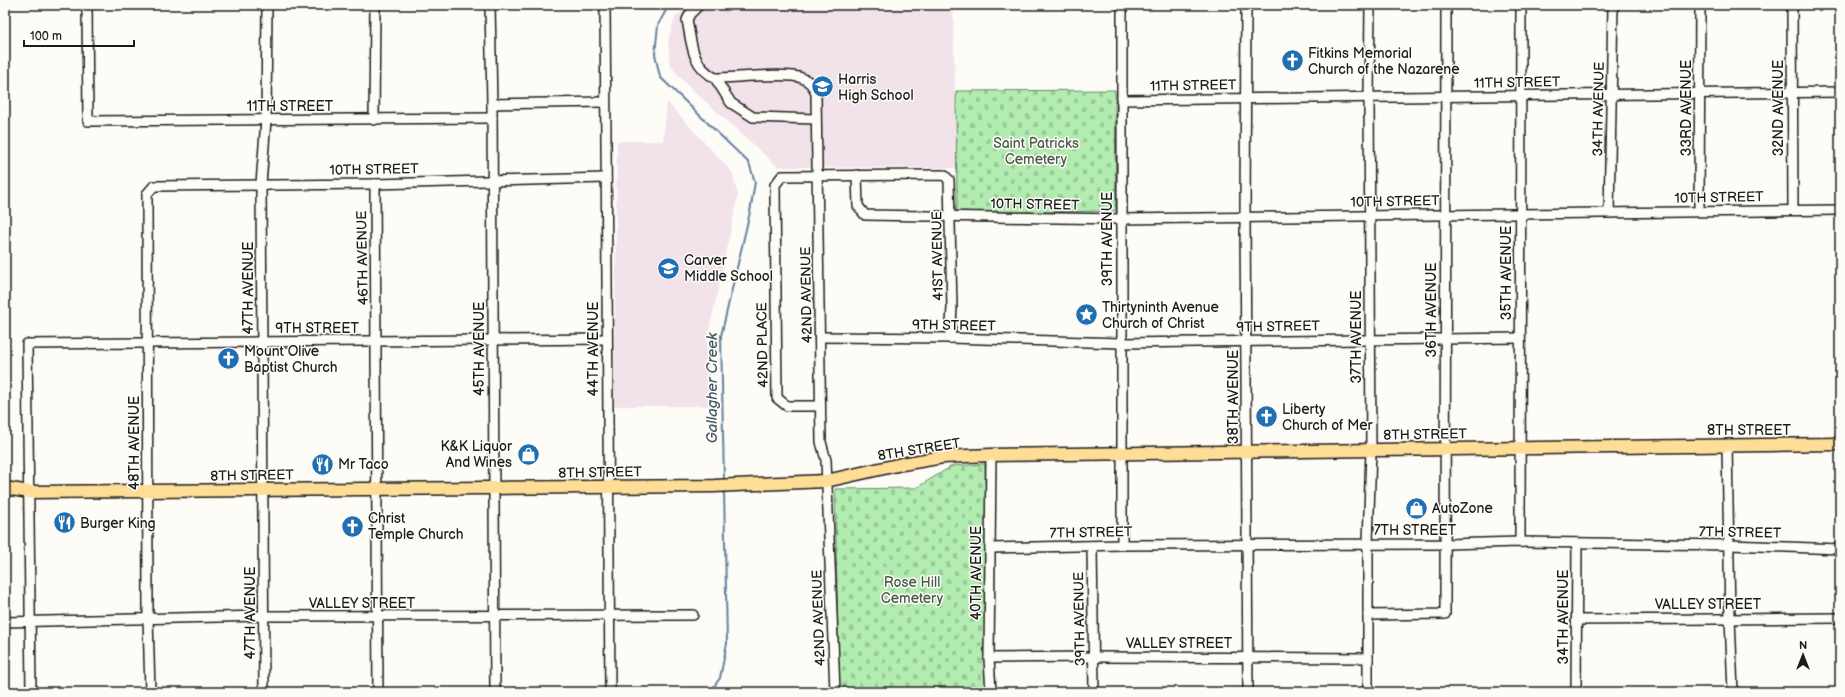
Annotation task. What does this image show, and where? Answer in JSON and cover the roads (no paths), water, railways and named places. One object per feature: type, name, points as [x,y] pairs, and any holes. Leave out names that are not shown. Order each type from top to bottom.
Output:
[{"type":"main road","name":"8TH STREET","points":[[5,488],[30,492],[714,486],[826,481],[936,458],[991,455],[1840,444]]},
{"type":"main road","points":[[5,497],[30,492]]},
{"type":"street","name":"11TH STREET","points":[[87,5],[88,121],[492,118]]},
{"type":"street","name":"47TH AVENUE","points":[[264,692],[261,184],[266,120],[267,5]]},
{"type":"street","points":[[374,120],[375,5]]},
{"type":"street","name":"45TH AVENUE","points":[[490,5],[492,104],[495,692]]},
{"type":"street","name":"44TH AVENUE","points":[[604,5],[610,692]]},
{"type":"street","points":[[699,5],[690,14],[687,20],[696,60],[703,70],[715,78],[731,103],[753,117],[816,119]]},
{"type":"street","name":"39TH AVENUE","points":[[1122,5],[1122,544]]},
{"type":"street","name":"38TH AVENUE","points":[[1246,5],[1245,217],[1248,692]]},
{"type":"street","name":"37TH AVENUE","points":[[1368,692],[1368,543],[1371,450],[1369,340],[1370,5]]},
{"type":"street","name":"36TH AVENUE","points":[[1368,615],[1446,614],[1446,5]]},
{"type":"street","name":"35TH AVENUE","points":[[1520,542],[1521,5]]},
{"type":"street","name":"34TH AVENUE","points":[[1609,213],[1613,94],[1613,5]]},
{"type":"street","name":"33RD AVENUE","points":[[1699,212],[1700,5]]},
{"type":"street","name":"32ND AVENUE","points":[[1792,5],[1793,210]]},
{"type":"street","name":"42ND AVENUE","points":[[715,78],[793,76],[802,78],[814,86],[816,94],[821,442],[826,460],[835,692]]},
{"type":"street","name":"11TH STREET","points":[[1122,100],[1840,92]]},
{"type":"street","points":[[492,104],[604,102]]},
{"type":"street","points":[[818,175],[857,175]]},
{"type":"street","name":"42ND PLACE","points":[[818,175],[782,176],[775,185],[778,398],[787,406],[820,406]]},
{"type":"street","name":"10TH STREET","points":[[857,175],[858,206],[865,215],[1121,219],[1840,210]]},
{"type":"street","name":"41ST AVENUE","points":[[857,175],[944,175],[949,180],[952,308],[950,338]]},
{"type":"street","name":"10TH STREET","points":[[147,194],[154,186],[375,184],[606,178]]},
{"type":"street","name":"46TH AVENUE","points":[[375,184],[378,692]]},
{"type":"street","name":"48TH AVENUE","points":[[147,194],[149,491],[148,618],[150,692]]},
{"type":"street","name":"9TH STREET","points":[[820,337],[950,338],[1122,343],[1520,338]]},
{"type":"street","name":"9TH STREET","points":[[30,492],[27,344],[606,339]]},
{"type":"street","points":[[1728,445],[1730,618],[1733,692]]},
{"type":"street","name":"40TH AVENUE","points":[[991,455],[989,658],[991,692]]},
{"type":"street","points":[[30,492],[31,692]]},
{"type":"street","name":"7TH STREET","points":[[990,548],[1122,544],[1446,544],[1520,542],[1729,545],[1840,549]]},
{"type":"street","name":"34TH AVENUE","points":[[1576,692],[1577,543]]},
{"type":"street","name":"39TH AVENUE","points":[[1092,546],[1094,692]]},
{"type":"street","name":"VALLEY STREET","points":[[5,622],[264,616],[377,617],[694,615]]},
{"type":"street","name":"VALLEY STREET","points":[[1576,620],[1840,618]]},
{"type":"street","name":"VALLEY STREET","points":[[989,658],[1368,658]]},
{"type":"waterway","name":"Gallagher Creek","points":[[669,5],[658,25],[655,54],[660,77],[749,163],[755,182],[750,212],[721,336],[724,481]]},
{"type":"waterway","name":"Gallagher Creek","points":[[710,692],[720,678],[727,643],[724,489]]},
{"type":"place","name":"Fitkins Memorial Church of the Nazarene","points":[[1292,61]]},
{"type":"place","name":"Harris High School","points":[[823,87]]},
{"type":"place","name":"Carver Middle School","points":[[669,268]]},
{"type":"place","name":"Thirtyninth Avenue Church of Christ","points":[[1086,315]]},
{"type":"place","name":"Mount Olive Baptist Church","points":[[229,359]]},
{"type":"place","name":"Liberty Church of Mer","points":[[1267,417]]},
{"type":"place","name":"K&K Liquor And Wines","points":[[528,454]]},
{"type":"place","name":"Mr Taco","points":[[323,464]]},
{"type":"place","name":"AutoZone","points":[[1416,508]]},
{"type":"place","name":"Burger King","points":[[64,523]]},
{"type":"place","name":"Christ Temple Church","points":[[352,526]]},
{"type":"park label","name":"Saint Patricks Cemetery","points":[[1036,152]]},
{"type":"park label","name":"Rose Hill Cemetery","points":[[912,590]]}]
